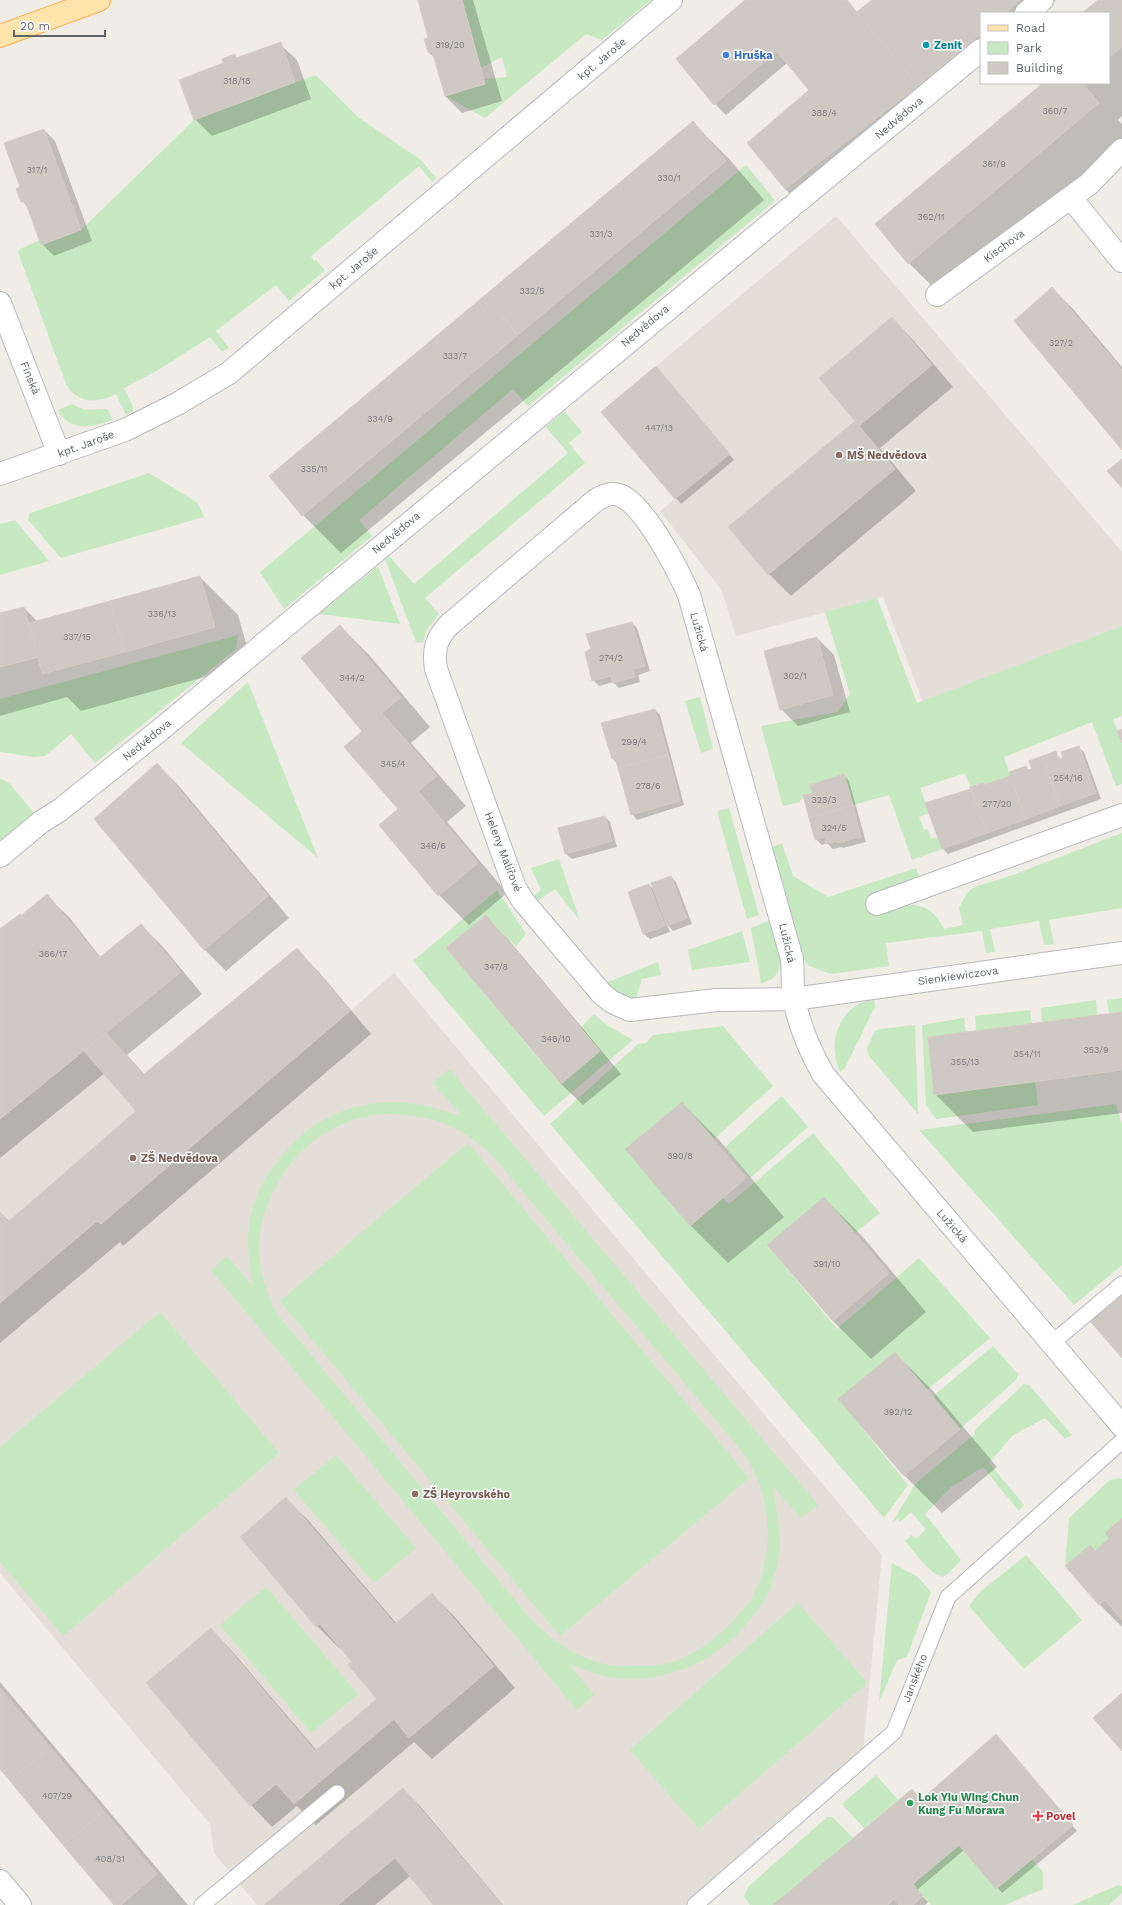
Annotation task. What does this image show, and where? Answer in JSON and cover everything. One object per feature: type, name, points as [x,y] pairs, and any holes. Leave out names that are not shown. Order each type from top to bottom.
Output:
[{"type":"main road","points":[[0,36],[99,0]]},
{"type":"street","name":"kpt. Jaroše","points":[[0,474],[125,430],[177,404],[229,373],[671,0]]},
{"type":"street","points":[[1027,12],[1042,0]]},
{"type":"street","name":"Nedvědova","points":[[0,856],[41,822],[60,810],[160,730],[980,51]]},
{"type":"street","name":"Kischova","points":[[937,295],[1089,184],[1122,150]]},
{"type":"street","points":[[1071,198],[1122,261]]},
{"type":"street","name":"Finská","points":[[0,303],[59,454]]},
{"type":"street","name":"Lužická","points":[[529,557],[596,500],[605,495],[614,493],[625,498],[658,536],[689,595],[792,959],[794,999],[808,1044],[823,1074],[1122,1426]]},
{"type":"street","name":"Heleny Malířové","points":[[529,557],[443,630],[436,642],[434,651],[436,669],[515,888],[523,901],[602,994],[612,1002],[630,1010],[717,1000],[794,999]]},
{"type":"street","points":[[877,904],[1122,815]]},
{"type":"street","name":"Sienkiewiczova","points":[[794,999],[1122,953]]},
{"type":"street","points":[[0,1881],[20,1905]]},
{"type":"lane","points":[[1052,1343],[1122,1284]]},
{"type":"lane","name":"Janského","points":[[696,1905],[894,1732],[948,1597],[1122,1441]]},
{"type":"lane","points":[[202,1905],[337,1793]]},
{"type":"shaded area","name":"MŠ Nedvědova","points":[[836,216],[1122,552],[1122,626],[923,702],[883,597],[736,636],[721,589],[660,511],[675,499],[601,412]]},
{"type":"shaded area","name":"ZŠ Heyrovského","points":[[47,894],[99,958],[141,924],[181,972],[106,1033],[143,1075],[297,948],[350,1011],[394,973],[882,1555],[863,1751],[686,1905],[257,1905],[214,1853],[210,1824],[0,1573],[0,929],[20,914],[21,915]]},
{"type":"green space","points":[[462,0],[651,0],[602,40],[586,34],[485,118],[445,96],[485,84],[484,79],[507,77],[502,57],[481,68]]},
{"type":"green space","points":[[316,75],[359,118],[421,160],[436,178],[432,182],[419,166],[311,256],[314,261],[316,260],[324,269],[324,271],[289,301],[276,285],[216,331],[229,348],[222,352],[210,337],[155,372],[124,388],[133,407],[133,411],[126,415],[116,394],[95,401],[82,399],[76,395],[66,384],[18,252],[20,249],[40,240],[42,245],[81,230],[194,120]]},
{"type":"green space","points":[[746,165],[775,201],[528,406],[513,389],[359,520],[372,536],[284,609],[260,572]]},
{"type":"green space","points":[[72,404],[85,410],[106,409],[113,420],[98,425],[75,425],[63,417],[58,410]]},
{"type":"green space","points":[[564,411],[582,432],[569,443],[585,463],[425,598],[439,614],[426,631],[423,643],[416,642],[385,559],[389,556],[414,584],[568,453],[546,427]]},
{"type":"green space","points":[[149,473],[198,503],[204,517],[61,558],[28,520],[30,513]]},
{"type":"green space","points":[[15,520],[49,561],[0,575],[0,524]]},
{"type":"green space","points":[[378,566],[400,624],[319,614]]},
{"type":"green space","points":[[877,598],[917,703],[1122,626],[1122,716],[1113,719],[1122,744],[1122,784],[1116,786],[1092,722],[1004,757],[1010,776],[984,785],[983,783],[970,787],[965,773],[920,788],[929,813],[919,817],[924,830],[928,829],[931,839],[938,837],[942,849],[912,860],[889,795],[853,805],[844,774],[810,785],[812,793],[803,795],[804,798],[800,800],[800,802],[783,806],[761,726],[838,712],[850,694],[825,612]]},
{"type":"green space","points":[[238,635],[236,649],[95,763],[71,734],[45,756],[34,757],[0,752],[0,699]]},
{"type":"green space","points":[[248,682],[318,858],[181,743]]},
{"type":"green space","points":[[700,697],[713,749],[701,753],[685,701]]},
{"type":"green space","points":[[0,778],[9,783],[34,813],[0,841]]},
{"type":"green space","points":[[729,808],[759,915],[747,919],[717,811]]},
{"type":"green space","points":[[1122,833],[1122,908],[1049,920],[1054,944],[1044,945],[1039,921],[990,929],[995,952],[986,953],[982,931],[886,943],[889,966],[831,974],[809,966],[797,948],[770,848],[782,843],[793,876],[828,897],[916,868],[921,881],[899,905],[915,905],[926,909],[936,916],[944,929],[963,925],[959,908],[967,893],[974,887],[1010,876]]},
{"type":"green space","points":[[559,859],[580,921],[555,889],[536,902],[531,898],[541,890],[531,868]]},
{"type":"green space","points":[[497,890],[526,934],[516,947],[486,916],[446,948],[560,1084],[600,1051],[580,1028],[594,1014],[607,1025],[633,1040],[544,1116],[413,961]]},
{"type":"green space","points":[[771,920],[779,947],[780,966],[777,974],[771,980],[761,983],[751,928]]},
{"type":"green space","points":[[742,931],[750,962],[692,970],[688,950]]},
{"type":"green space","points":[[658,962],[661,975],[642,979],[636,999],[618,994],[603,984]]},
{"type":"green space","points":[[1122,998],[1122,1012],[1109,1014],[1107,1000]]},
{"type":"green space","points":[[874,999],[875,1007],[845,1068],[840,1072],[836,1060],[835,1049],[839,1026],[852,1008],[862,1002]]},
{"type":"green space","points":[[1096,1000],[1097,1016],[1042,1023],[1041,1008]]},
{"type":"green space","points":[[1030,1010],[1032,1024],[976,1031],[975,1016]]},
{"type":"green space","points":[[964,1018],[966,1032],[928,1037],[934,1094],[1035,1081],[1038,1105],[936,1119],[926,1105],[922,1025]]},
{"type":"green space","points":[[915,1025],[918,1114],[869,1056],[867,1049],[875,1031],[880,1029]]},
{"type":"green space","points":[[723,1026],[773,1086],[714,1139],[682,1102],[625,1149],[690,1226],[723,1198],[729,1204],[813,1133],[880,1213],[855,1233],[824,1197],[767,1245],[837,1329],[919,1258],[990,1338],[927,1390],[895,1352],[839,1399],[908,1485],[884,1518],[550,1124],[638,1044],[646,1043],[653,1035]]},
{"type":"green space","points":[[449,1069],[818,1505],[801,1518],[773,1486],[780,1550],[770,1589],[764,1601],[751,1618],[734,1637],[719,1650],[703,1660],[685,1668],[648,1678],[628,1679],[609,1677],[569,1664],[594,1695],[577,1710],[211,1270],[227,1256],[253,1286],[248,1241],[249,1226],[253,1208],[269,1173],[281,1156],[310,1129],[343,1111],[383,1103],[413,1103],[462,1116],[433,1083]],"holes":[[[382,1114],[399,1114],[442,1122],[467,1135],[492,1155],[734,1442],[751,1465],[762,1493],[768,1525],[768,1542],[762,1574],[757,1589],[747,1606],[720,1634],[706,1645],[690,1654],[661,1665],[614,1666],[588,1659],[577,1654],[546,1634],[529,1617],[277,1314],[269,1298],[261,1271],[259,1244],[263,1219],[271,1196],[282,1175],[297,1156],[314,1141],[335,1128],[357,1119]]]},
{"type":"green space","points":[[782,1096],[808,1127],[750,1178],[725,1147]]},
{"type":"green space","points":[[1116,1104],[1122,1125],[1122,1265],[1074,1305],[919,1130]]},
{"type":"green space","points":[[468,1143],[749,1478],[560,1636],[280,1301]]},
{"type":"green space","points":[[160,1312],[279,1453],[63,1636],[0,1562],[0,1447]]},
{"type":"green space","points":[[993,1346],[1018,1374],[1016,1380],[960,1429],[933,1396]]},
{"type":"green space","points":[[1024,1384],[1029,1385],[1072,1435],[1065,1439],[1045,1418],[1012,1436],[989,1463],[1024,1505],[1019,1511],[983,1467],[951,1487],[925,1514],[961,1560],[944,1576],[935,1574],[905,1541],[911,1535],[916,1539],[926,1529],[911,1512],[900,1522],[898,1518],[892,1523],[916,1483],[974,1435],[976,1429]]},
{"type":"green space","points":[[336,1455],[416,1548],[374,1583],[294,1490]]},
{"type":"green space","points":[[1119,1478],[1122,1479],[1122,1518],[1105,1533],[1109,1538],[1095,1551],[1090,1546],[1065,1566],[1069,1518],[1110,1480]]},
{"type":"green space","points":[[1026,1555],[1082,1620],[1024,1669],[969,1606],[980,1592]]},
{"type":"green space","points":[[892,1563],[918,1577],[931,1592],[907,1657],[897,1660],[879,1702]]},
{"type":"green space","points":[[266,1587],[358,1694],[311,1733],[220,1625]]},
{"type":"green space","points":[[798,1603],[867,1683],[699,1829],[630,1750]]},
{"type":"green space","points":[[876,1775],[898,1800],[864,1828],[842,1804]]},
{"type":"green space","points":[[827,1817],[832,1817],[853,1838],[773,1905],[750,1905],[744,1897],[748,1887]]},
{"type":"green space","points":[[959,1845],[1032,1859],[1043,1872],[1043,1889],[1005,1905],[931,1905],[913,1884]]},
{"type":"green space","points":[[1118,1885],[1122,1886],[1122,1893],[1109,1905],[1073,1905]]},
{"type":"building","points":[[418,0],[462,0],[485,84],[445,96],[432,51],[428,52],[424,39],[428,38]]},
{"type":"building","points":[[745,0],[847,0],[918,86],[785,189],[747,143],[809,90],[776,51],[714,105],[676,59]]},
{"type":"building","name":"Zenit","points":[[872,0],[1020,0],[1006,12],[980,12],[980,35],[918,86],[857,12]]},
{"type":"building","points":[[1098,0],[1122,0],[1122,47],[1110,56],[1110,12],[1083,12]]},
{"type":"building","points":[[281,42],[295,82],[194,120],[179,80],[223,63],[222,59],[235,54],[236,58]]},
{"type":"building","points":[[1042,84],[1083,84],[1099,103],[908,264],[875,224]]},
{"type":"building","points":[[693,121],[726,161],[518,335],[503,317],[496,324],[477,302]]},
{"type":"building","points":[[44,129],[81,230],[41,245],[25,201],[21,202],[16,189],[20,187],[4,143]]},
{"type":"building","points":[[1052,287],[1122,370],[1122,450],[1014,321]]},
{"type":"building","points":[[477,302],[496,324],[503,317],[518,335],[302,516],[269,476]]},
{"type":"building","points":[[892,317],[932,365],[859,426],[819,378]]},
{"type":"building","points":[[656,366],[730,454],[675,499],[601,412]]},
{"type":"building","points":[[855,421],[895,469],[768,575],[728,527]]},
{"type":"building","points":[[1122,459],[1122,488],[1107,471]]},
{"type":"building","points":[[200,576],[215,627],[125,652],[110,601]]},
{"type":"building","points":[[110,601],[125,652],[42,674],[29,623]]},
{"type":"building","points":[[24,607],[38,657],[0,667],[0,613]]},
{"type":"building","points":[[632,622],[645,666],[633,669],[635,677],[613,683],[611,676],[592,681],[585,652],[591,649],[586,634]]},
{"type":"building","points":[[340,625],[401,697],[382,713],[437,776],[418,791],[478,863],[438,896],[379,825],[398,809],[344,747],[362,731],[301,658]]},
{"type":"building","points":[[817,637],[833,695],[780,710],[764,651]]},
{"type":"building","points":[[655,709],[668,755],[618,768],[615,758],[612,759],[601,723]]},
{"type":"building","points":[[1122,729],[1122,743],[1117,731]]},
{"type":"building","points":[[1079,746],[1096,793],[1060,806],[1042,756],[1056,751],[1058,759],[1063,758],[1061,752]]},
{"type":"building","points":[[668,755],[680,801],[631,815],[618,768]]},
{"type":"building","points":[[1042,756],[1060,806],[1026,819],[1009,772],[1026,766],[1028,770],[1032,769],[1029,761]]},
{"type":"building","points":[[157,763],[268,896],[204,950],[94,819]]},
{"type":"building","points":[[844,774],[853,805],[809,818],[803,795],[812,793],[810,785]]},
{"type":"building","points":[[1010,776],[1026,819],[987,833],[970,787],[983,783],[984,785]]},
{"type":"building","points":[[971,789],[987,833],[942,849],[925,803]]},
{"type":"building","points":[[853,805],[861,837],[826,844],[825,837],[815,840],[809,818]]},
{"type":"building","points":[[605,816],[612,841],[565,854],[558,828]]},
{"type":"building","points":[[671,876],[687,918],[667,926],[651,883]]},
{"type":"building","points":[[649,884],[665,926],[643,934],[628,892]]},
{"type":"building","points":[[47,894],[99,958],[141,924],[181,972],[0,1119],[0,929],[20,914],[21,916]]},
{"type":"building","points":[[486,915],[600,1051],[561,1084],[446,948]]},
{"type":"building","points":[[297,948],[350,1011],[101,1224],[97,1221],[0,1303],[0,1212],[8,1222],[136,1111],[84,1051],[106,1033],[143,1075]]},
{"type":"building","points":[[1122,1012],[1122,1070],[934,1095],[928,1037]]},
{"type":"building","points":[[682,1102],[746,1178],[690,1226],[625,1149]]},
{"type":"building","points":[[824,1197],[889,1273],[833,1321],[767,1245]]},
{"type":"building","points":[[1122,1295],[1122,1358],[1090,1321]]},
{"type":"building","points":[[895,1352],[960,1429],[904,1476],[838,1399]]},
{"type":"building","points":[[286,1497],[395,1624],[432,1593],[494,1666],[409,1738],[394,1719],[294,1804],[276,1784],[250,1806],[146,1683],[211,1628],[315,1751],[377,1699],[348,1665],[352,1662],[320,1624],[316,1627],[240,1537]]},
{"type":"building","points":[[1122,1518],[1122,1620],[1105,1600],[1099,1605],[1065,1566],[1090,1545],[1095,1551],[1109,1538],[1105,1533]]},
{"type":"building","points":[[0,1688],[50,1747],[10,1781],[0,1769]]},
{"type":"building","points":[[1122,1693],[1122,1751],[1093,1718]]},
{"type":"building","points":[[996,1734],[1073,1825],[996,1889],[921,1800]]},
{"type":"building","points":[[50,1747],[104,1811],[63,1845],[10,1781]]},
{"type":"building","points":[[403,1788],[502,1905],[433,1905],[395,1858],[338,1905],[264,1905]]},
{"type":"building","points":[[912,1789],[959,1845],[913,1884],[923,1896],[913,1905],[899,1905],[894,1899],[888,1905],[773,1905]]},
{"type":"building","points":[[104,1811],[157,1874],[121,1905],[114,1905],[63,1845]]},
{"type":"place","name":"Zenit","points":[[926,45]]},
{"type":"place","name":"Hruška","points":[[726,55]]},
{"type":"place","name":"MŠ Nedvědova","points":[[839,455]]},
{"type":"place","name":"ZŠ Nedvědova","points":[[133,1158]]},
{"type":"place","name":"ZŠ Heyrovského","points":[[415,1494]]},
{"type":"place","name":"Lok Yiu Wing Chun Kung Fu Morava","points":[[910,1803]]},
{"type":"place","name":"Povel","points":[[1038,1816]]}]
